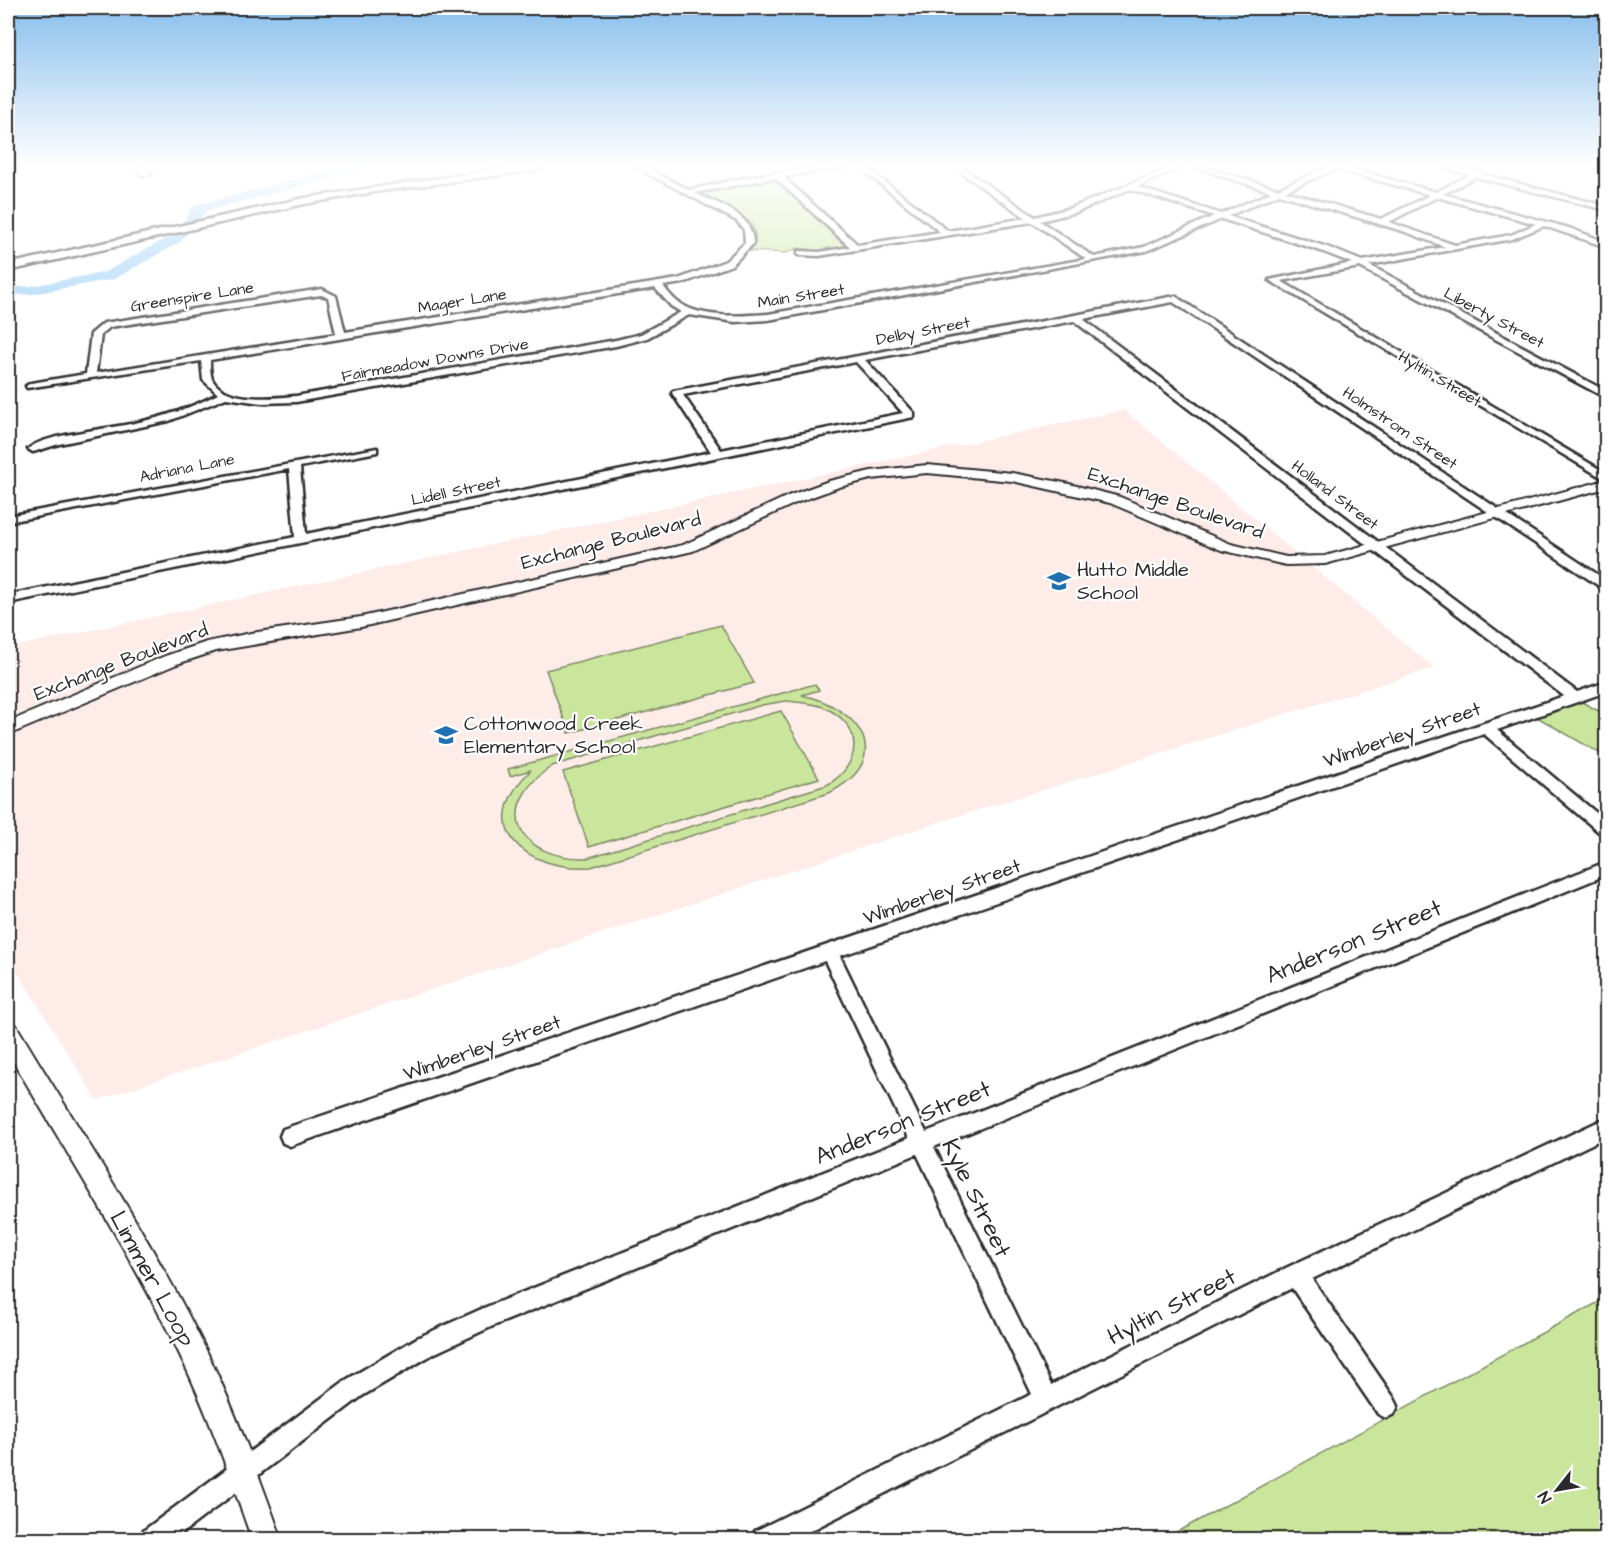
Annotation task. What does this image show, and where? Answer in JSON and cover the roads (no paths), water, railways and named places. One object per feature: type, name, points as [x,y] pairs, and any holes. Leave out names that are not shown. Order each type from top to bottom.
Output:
[{"type":"main road","points":[[8,268],[137,239]]},
{"type":"street","name":"Mager Lane","points":[[31,386],[680,281],[714,270],[740,255],[749,243],[749,239]]},
{"type":"street","points":[[846,239],[856,248]]},
{"type":"street","points":[[801,253],[819,254],[913,239]]},
{"type":"street","points":[[1063,239],[1093,260]]},
{"type":"street","name":"Main Street","points":[[657,285],[674,304],[688,312],[735,319],[768,317],[1093,260],[1146,249],[1169,239]]},
{"type":"street","name":"Liberty Street","points":[[1292,239],[1361,264],[1606,395]]},
{"type":"street","points":[[1436,239],[1455,247]]},
{"type":"street","points":[[1361,264],[1499,239]]},
{"type":"street","points":[[1589,239],[1606,245]]},
{"type":"street","name":"Hyltin Street","points":[[1361,264],[1273,280],[1606,477]]},
{"type":"street","name":"Greenspire Lane","points":[[91,376],[96,334],[107,325],[119,323],[321,292],[332,296],[341,335]]},
{"type":"street","name":"Delby Street","points":[[718,454],[677,393],[1175,299]]},
{"type":"street","name":"Holmstrom Street","points":[[1175,299],[1606,585]]},
{"type":"street","name":"Fairmeadow Downs Drive","points":[[226,394],[262,400],[296,399],[577,351],[644,336],[688,312]]},
{"type":"street","name":"Holland Street","points":[[1076,318],[1576,698]]},
{"type":"street","points":[[206,357],[206,378],[218,391],[226,394]]},
{"type":"street","name":"Lidell Street","points":[[8,599],[910,415],[859,359]]},
{"type":"street","points":[[33,449],[53,442],[164,420],[205,405],[226,394]]},
{"type":"street","name":"Adriana Lane","points":[[8,519],[372,450]]},
{"type":"street","points":[[294,465],[301,540]]},
{"type":"street","name":"Exchange Boulevard","points":[[8,729],[171,660],[213,646],[251,638],[361,622],[688,548],[793,499],[834,484],[871,475],[927,469],[1012,477],[1065,487],[1115,500],[1226,547],[1286,561],[1325,560],[1606,484]]},
{"type":"street","name":"Wimberley Street","points":[[290,1136],[1606,687]]},
{"type":"street","points":[[1486,728],[1606,830]]},
{"type":"street","name":"Anderson Street","points":[[152,1539],[354,1388],[424,1346],[486,1318],[1606,868]]},
{"type":"street","name":"Kyle Street","points":[[829,952],[1047,1401]]},
{"type":"street","name":"Limmer Loop","points":[[8,1032],[135,1246],[189,1344],[243,1472],[267,1539]]},
{"type":"street","name":"Hyltin Street","points":[[764,1539],[1047,1401],[1296,1275],[1606,1127]]},
{"type":"street","points":[[1296,1275],[1386,1406]]},
{"type":"waterway","points":[[8,291],[32,290],[109,276],[175,239]]},
{"type":"place","name":"Hutto Middle School","points":[[1059,581]]},
{"type":"place","name":"Cottonwood Creek Elementary School","points":[[446,735]]}]
